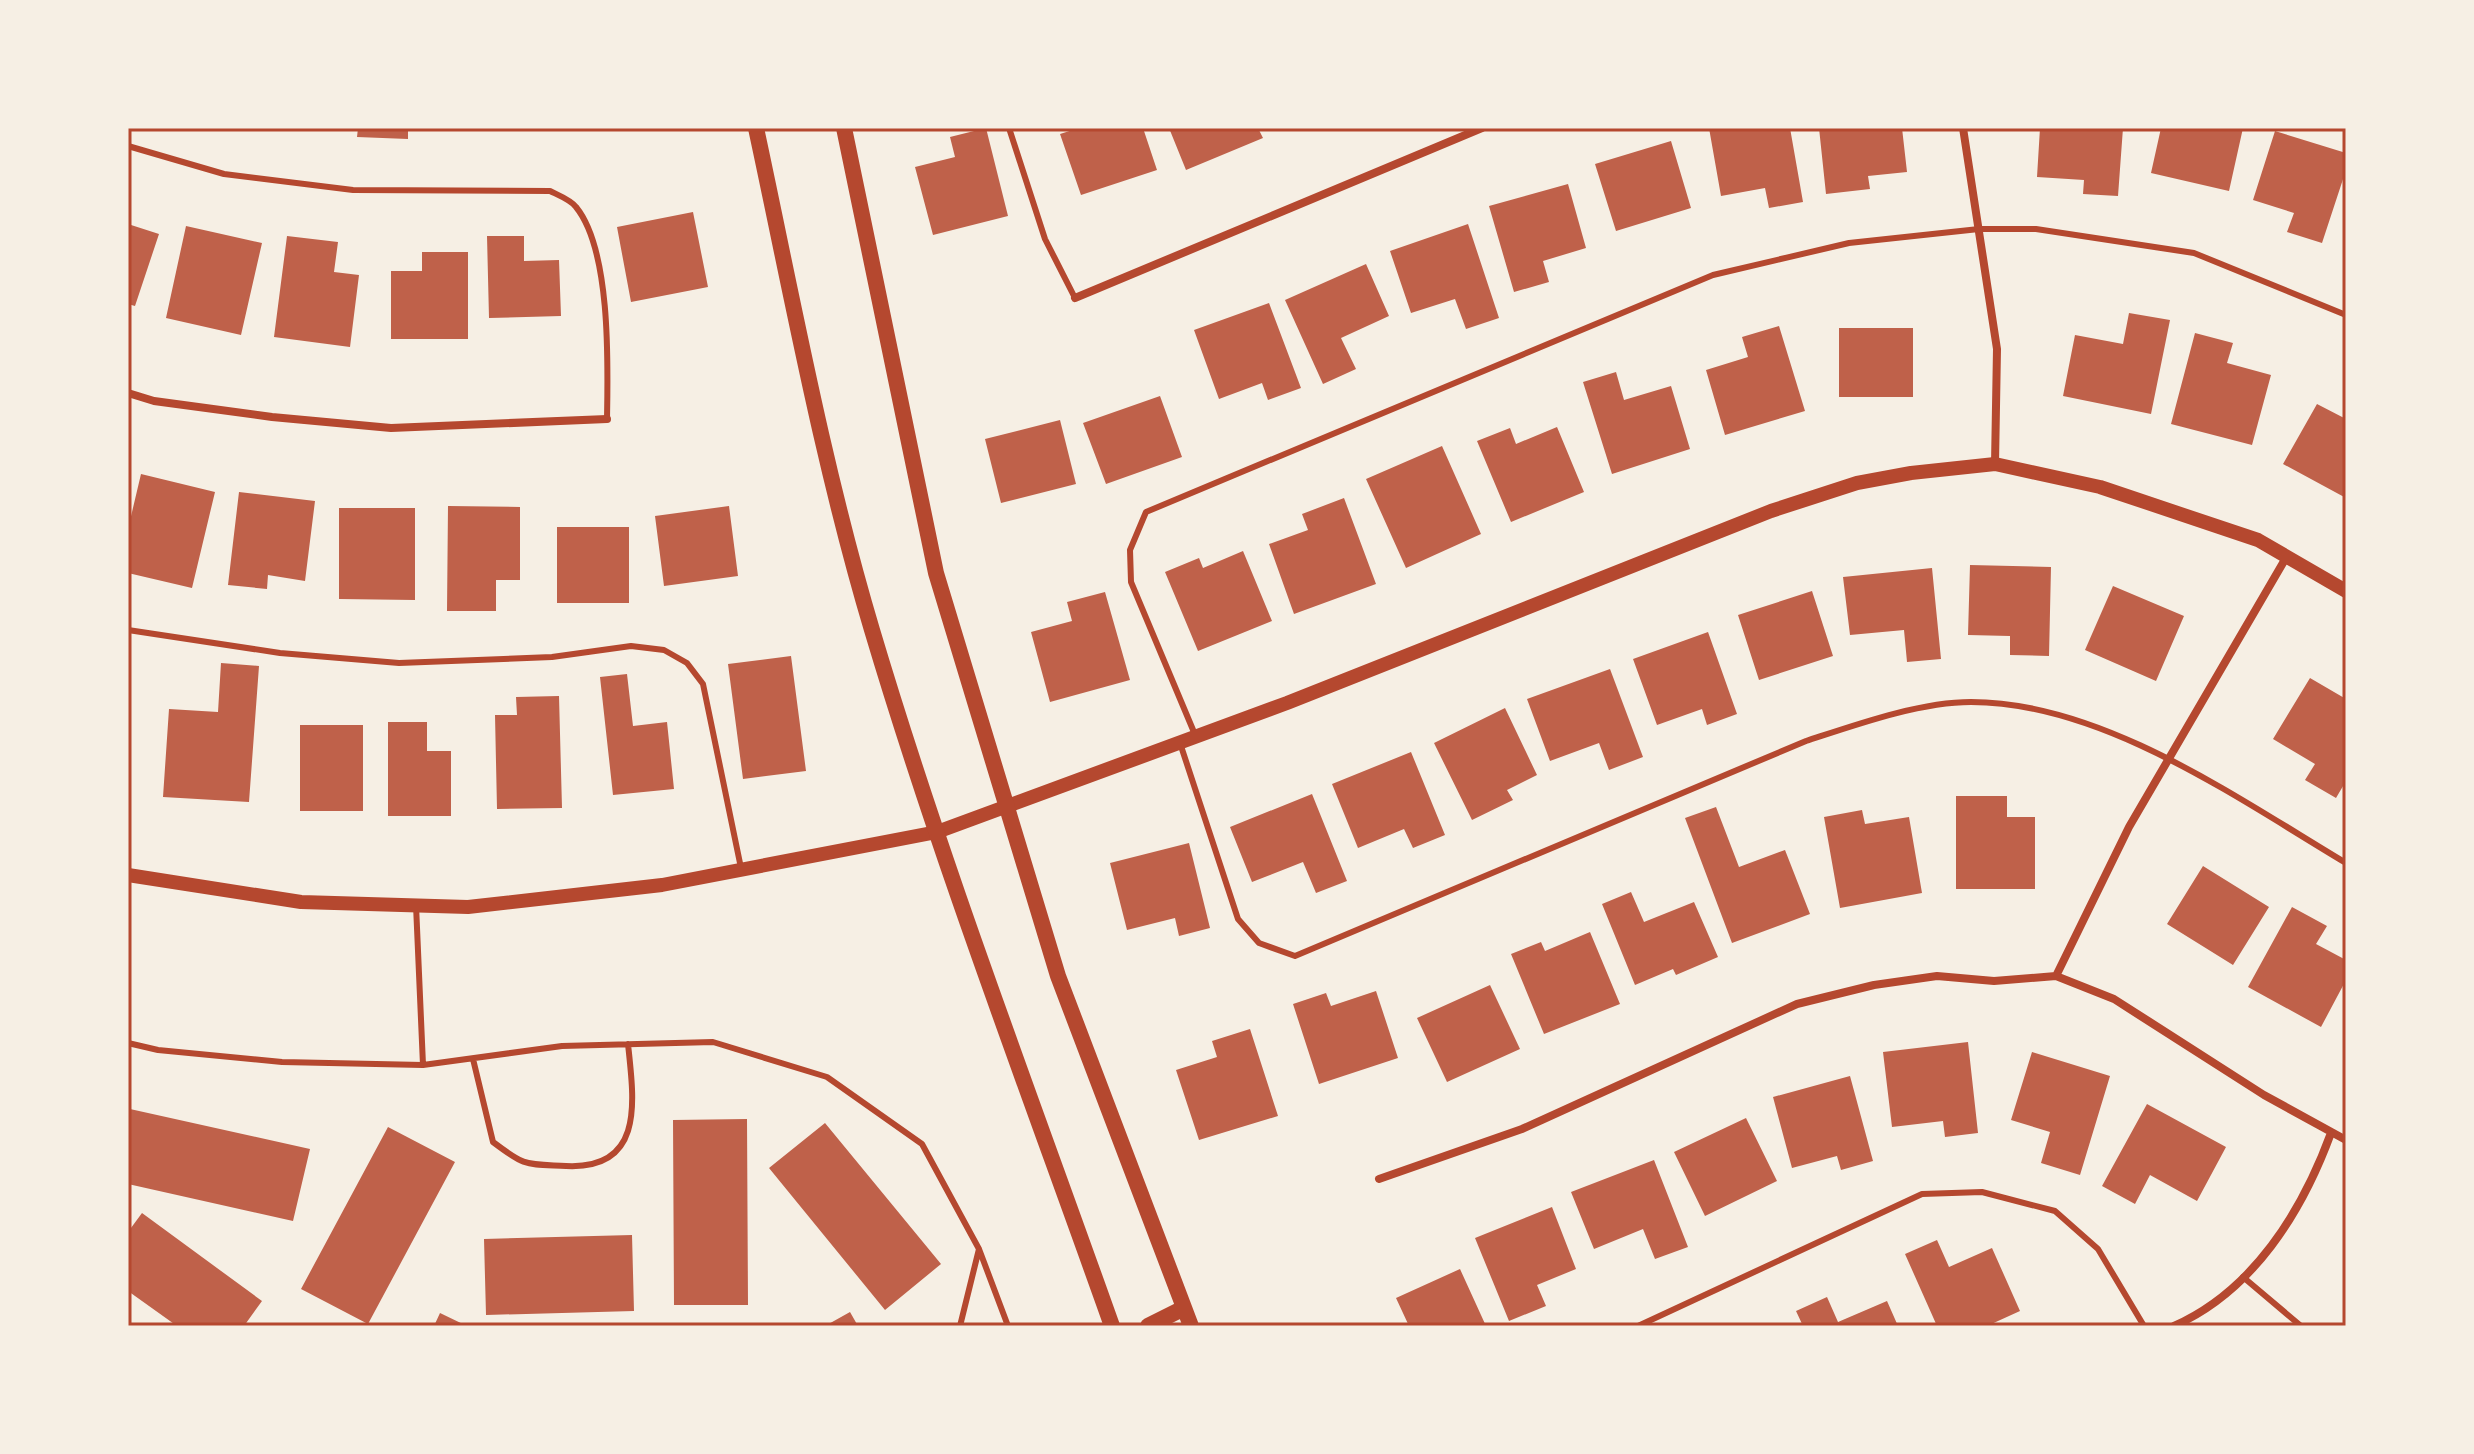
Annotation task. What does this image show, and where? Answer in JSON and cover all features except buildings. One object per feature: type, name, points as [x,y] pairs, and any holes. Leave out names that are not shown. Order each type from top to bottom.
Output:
[{"type":"main road","points":[[756,128],[821,435],[871,629],[937,832],[1112,1326]]},
{"type":"main road","points":[[844,128],[936,573],[1058,976],[1191,1326]]},
{"type":"main road","points":[[1148,1326],[1184,1308]]},
{"type":"street","points":[[1075,298],[1482,128]]},
{"type":"street","points":[[1963,128],[1997,349],[1995,464]]},
{"type":"street","points":[[128,393],[154,401],[272,417],[391,428],[607,419]]},
{"type":"street","points":[[128,875],[301,902],[468,907],[662,885],[937,832],[1196,737],[1771,511],[1857,483],[1911,473],[1995,464],[2100,487],[2258,540],[2346,591]]},
{"type":"street","points":[[2056,976],[2129,827],[2288,555]]},
{"type":"street","points":[[1379,1179],[1522,1129],[1797,1004],[1874,985],[1937,976],[1994,981],[2056,976],[2114,999],[2264,1095],[2346,1140]]},
{"type":"street","points":[[2174,1326],[2230,1292],[2278,1239],[2316,1172],[2331,1133]]},
{"type":"lane","points":[[1009,128],[1045,239],[1075,298]]},
{"type":"lane","points":[[128,146],[224,174],[353,190],[550,191],[575,205],[591,237],[609,352],[607,419]]},
{"type":"lane","points":[[1196,737],[1131,582],[1130,550],[1146,512],[1713,275],[1849,243],[1979,229],[2036,229],[2194,253],[2346,315]]},
{"type":"lane","points":[[128,630],[280,653],[399,663],[552,657],[631,646],[664,650],[687,663],[703,684],[742,871]]},
{"type":"lane","points":[[1180,743],[1238,919],[1259,943],[1295,956],[1806,741],[1883,716],[1970,702],[2062,715],[2171,759],[2346,863]]},
{"type":"lane","points":[[416,905],[423,1065]]},
{"type":"lane","points":[[128,1043],[158,1050],[282,1062],[423,1065],[562,1046],[713,1042],[827,1077],[922,1144],[979,1249],[1008,1326]]},
{"type":"lane","points":[[473,1059],[493,1142],[522,1164],[592,1167],[614,1154],[628,1132],[634,1096],[628,1044]]},
{"type":"lane","points":[[1638,1326],[1922,1194],[1982,1192],[2055,1211],[2098,1249],[2144,1326]]},
{"type":"lane","points":[[960,1326],[979,1249]]},
{"type":"lane","points":[[2243,1277],[2301,1326]]}]
